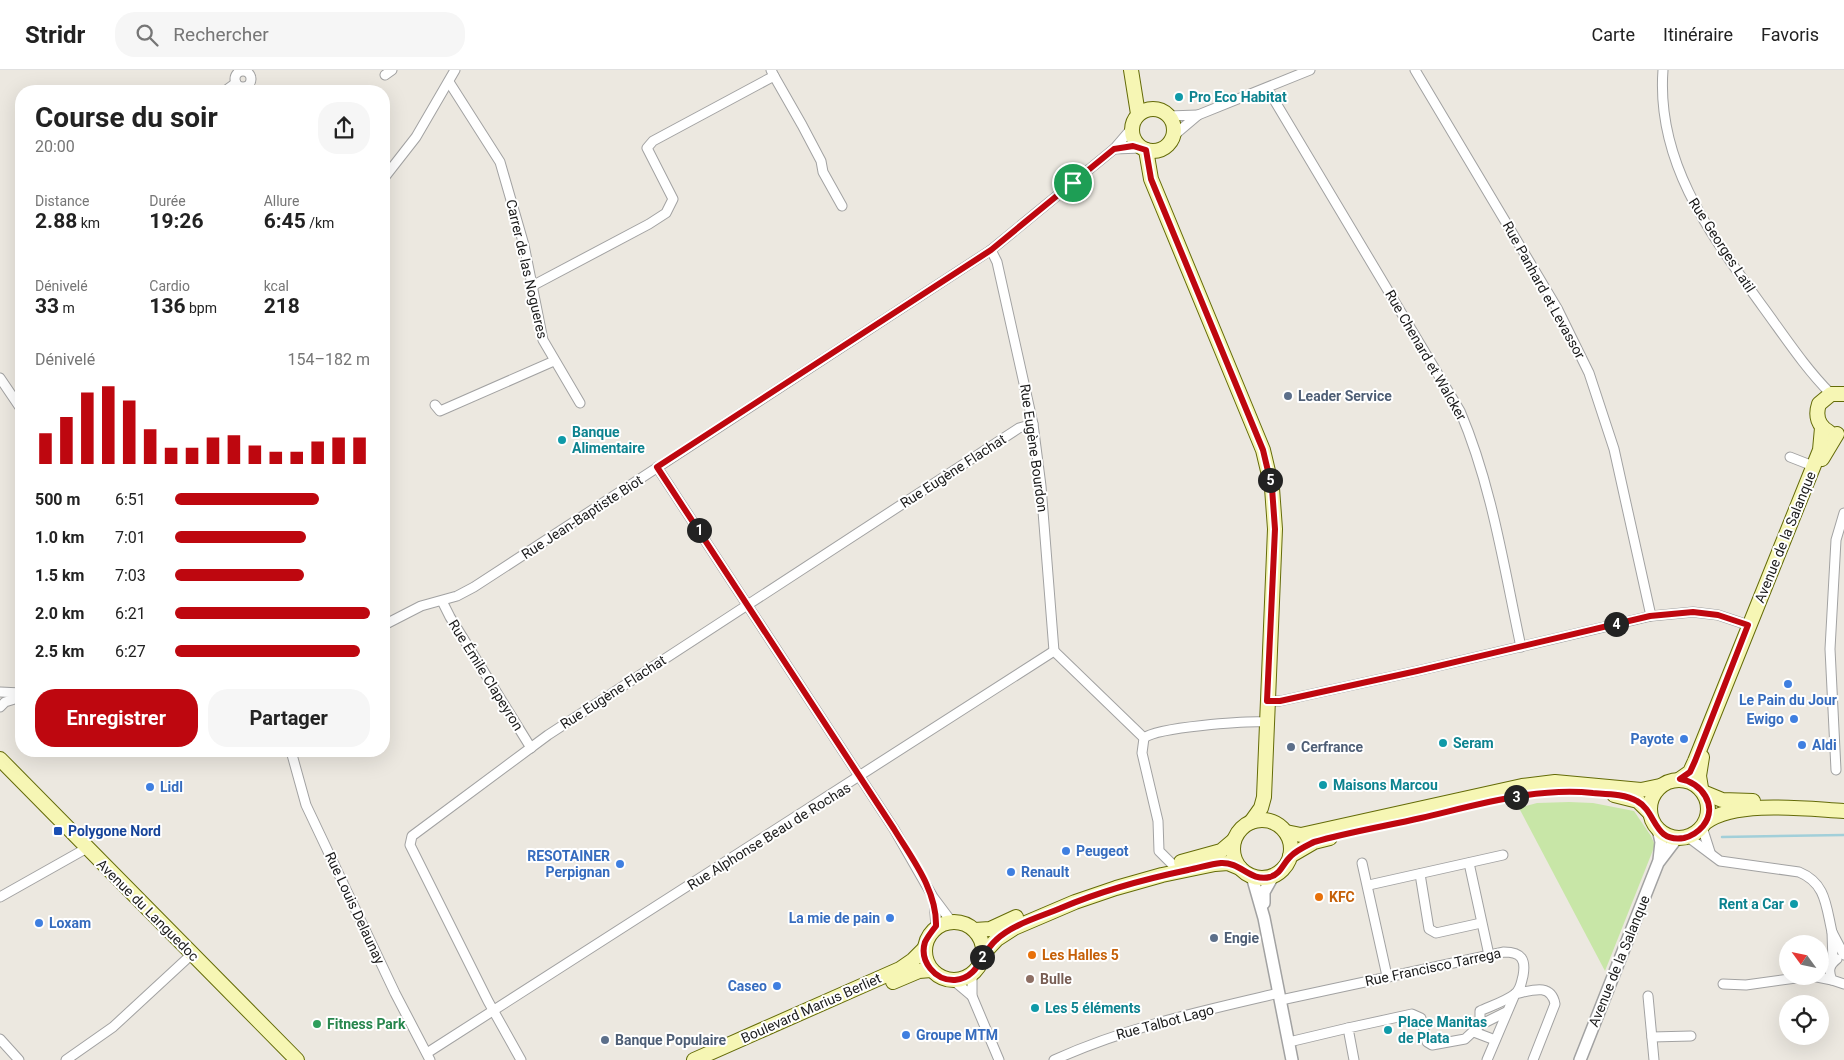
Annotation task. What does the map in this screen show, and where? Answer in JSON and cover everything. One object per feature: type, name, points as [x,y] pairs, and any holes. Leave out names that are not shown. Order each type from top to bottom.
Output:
[{"type":"main road","points":[[1131,70],[1138,114],[1132,128],[1136,142],[1144,149],[1151,179],[1263,450],[1272,488],[1275,529],[1264,797],[1268,815],[1275,823],[1286,832],[1301,835],[1555,782],[1641,790],[1680,779],[1688,780],[1711,797],[1734,801],[1844,803]]},
{"type":"main road","points":[[1138,70],[1145,95],[1172,122],[1172,137],[1157,156],[1159,196]]},
{"type":"main road","points":[[1138,114],[1150,109],[1163,112]]},
{"type":"main road","points":[[1144,149],[1162,148]]},
{"type":"main road","name":"Avenue de la Salanque","points":[[1680,779],[1690,772],[1695,761],[1748,625],[1814,466],[1823,436],[1817,416],[1836,392]]},
{"type":"main road","points":[[1822,428],[1841,434]]},
{"type":"main road","name":"Avenue de la Salanque","points":[[1703,791],[1700,765],[1702,756],[1825,452],[1841,434]]},
{"type":"main road","name":"Avenue du Languedoc","points":[[0,759],[297,1060]]},
{"type":"main road","points":[[1650,813],[1654,794],[1660,786]]},
{"type":"main road","points":[[1290,856],[1305,846],[1322,840],[1540,793],[1568,791],[1619,796],[1638,801],[1650,813],[1658,829],[1682,837],[1721,813],[1772,809],[1844,812]]},
{"type":"main road","points":[[1703,791],[1708,803],[1704,825]]},
{"type":"main road","points":[[975,930],[983,945],[983,954],[980,965],[972,974],[953,980],[943,978],[931,970],[925,958],[924,949],[928,935],[936,926],[951,921],[960,922],[975,930],[990,929],[1062,898],[1111,880],[1220,851],[1234,840],[1241,829],[1251,822],[1260,808],[1264,797]]},
{"type":"main road","points":[[1251,822],[1263,820],[1275,823]]},
{"type":"main road","points":[[983,954],[997,939],[1014,928],[1108,891],[1162,875],[1228,863],[1252,876],[1262,878],[1273,876],[1284,868],[1290,856],[1291,844],[1286,832]]},
{"type":"main road","points":[[1234,840],[1235,859],[1240,868]]},
{"type":"main road","name":"Boulevard Marius Berliet","points":[[694,1060],[900,969],[924,949]]},
{"type":"main road","name":"Boulevard Marius Berliet","points":[[716,1060],[909,975],[931,970]]},
{"type":"street","points":[[249,85],[251,82],[251,76],[259,70]]},
{"type":"street","points":[[390,170],[416,137],[455,70]]},
{"type":"street","points":[[1172,137],[1198,115],[1310,70]]},
{"type":"street","name":"Rue Panhard et Levassor","points":[[1415,70],[1557,308],[1589,372],[1614,448],[1650,616]]},
{"type":"street","name":"Rue Georges Latil","points":[[1663,70],[1662,87],[1668,139],[1677,168],[1690,196],[1735,268],[1814,376],[1836,392]]},
{"type":"street","points":[[532,286],[666,213],[673,199],[647,148],[653,141],[773,73],[821,161],[822,172],[842,206]]},
{"type":"street","name":"Carrer de las Nogueres","points":[[449,82],[500,162],[513,203],[532,286],[539,329],[554,361],[580,403]]},
{"type":"street","name":"Rue Chenard et Walcker","points":[[1267,88],[1460,411],[1479,458],[1521,648]]},
{"type":"street","points":[[1163,112],[1198,115]]},
{"type":"street","name":"Rue Jean-Baptiste Biot","points":[[390,622],[421,606],[442,601],[474,587],[991,250],[1114,149],[1132,128]]},
{"type":"street","points":[[1114,149],[1144,149]]},
{"type":"street","name":"Rue Eugène Bourdon","points":[[991,250],[997,262],[1033,424],[1041,486],[1054,651]]},
{"type":"street","points":[[435,405],[440,411],[554,361]]},
{"type":"street","points":[[0,378],[15,400]]},
{"type":"street","name":"Rue Eugène Flachat","points":[[521,1060],[410,845],[412,836],[531,748],[1019,428],[1033,424]]},
{"type":"street","points":[[1790,457],[1814,466]]},
{"type":"street","points":[[657,467],[894,829],[933,897],[951,921]]},
{"type":"street","points":[[1836,770],[1830,649],[1836,540],[1844,513]]},
{"type":"street","name":"Rue Émile Clapeyron","points":[[442,601],[531,748]]},
{"type":"street","points":[[1267,701],[1280,701],[1521,648],[1650,616],[1693,612],[1718,615],[1748,625]]},
{"type":"street","points":[[1054,651],[1144,738]]},
{"type":"street","name":"Rue Alphonse Beau de Rochas","points":[[429,1057],[494,1010],[860,778],[942,722],[1054,651]]},
{"type":"street","points":[[0,692],[15,694]]},
{"type":"street","points":[[0,707],[5,702],[15,698]]},
{"type":"street","points":[[1172,864],[1159,851],[1158,821],[1142,753],[1144,738],[1149,734],[1170,730],[1266,722]]},
{"type":"street","name":"Rue Louis Delaunay","points":[[293,757],[306,805],[395,993],[429,1057]]},
{"type":"street","points":[[1704,825],[1711,854]]},
{"type":"street","name":"Avenue de la Salanque","points":[[1580,1060],[1658,863],[1661,842],[1658,829]]},
{"type":"street","points":[[1682,837],[1720,861],[1799,872],[1810,876],[1822,891],[1832,932],[1844,957],[1829,966]]},
{"type":"street","name":"Avenue de la Salanque","points":[[1658,863],[1682,837]]},
{"type":"street","points":[[0,896],[87,848]]},
{"type":"street","points":[[1368,885],[1503,855]]},
{"type":"street","points":[[1362,863],[1387,976]]},
{"type":"street","points":[[1469,863],[1489,955]]},
{"type":"street","points":[[1420,874],[1429,929],[1436,933],[1481,923]]},
{"type":"street","points":[[1252,876],[1264,918],[1292,1060]]},
{"type":"street","points":[[1264,918],[1264,892],[1273,876]]},
{"type":"street","points":[[933,897],[936,926]]},
{"type":"street","points":[[1832,932],[1832,964],[1829,973],[1840,984]]},
{"type":"street","name":"Rue Francisco Tarrega","points":[[1280,996],[1504,952],[1514,952],[1521,956],[1525,965],[1521,987],[1515,994],[1506,1012],[1486,1060]]},
{"type":"street","points":[[66,1060],[113,1026],[192,954]]},
{"type":"street","points":[[972,974],[972,996],[999,1060]]},
{"type":"street","points":[[953,980],[972,996]]},
{"type":"street","points":[[1723,984],[1746,985],[1779,980]]},
{"type":"street","points":[[1477,1028],[1480,1010],[1515,994],[1539,989],[1546,990],[1554,999],[1554,1008],[1533,1060]]},
{"type":"street","name":"Rue Talbot Lago","points":[[1054,1060],[1123,1032],[1174,1017],[1280,996]]},
{"type":"street","points":[[1648,996],[1654,1060]]},
{"type":"street","points":[[1289,1042],[1417,1014],[1421,1018],[1427,1042],[1432,1046],[1465,1039],[1477,1028],[1506,1012]]},
{"type":"street","points":[[1348,1028],[1354,1060]]},
{"type":"street","points":[[1477,1028],[1494,1040]]},
{"type":"street","points":[[1652,1037],[1691,1036]]},
{"type":"street","points":[[0,1039],[20,1060]]},
{"type":"green space","points":[[1537,803],[1593,803],[1634,811],[1655,845],[1605,971],[1519,808]]},
{"type":"waterway","points":[[1722,837],[1844,835]]},
{"type":"place","name":"Pro Eco Habitat","points":[[1179,97]]},
{"type":"place","name":"Leader Service","points":[[1288,396]]},
{"type":"place","name":"Banque Alimentaire","points":[[562,440]]},
{"type":"place","name":"Le Pain du Jour","points":[[1788,684]]},
{"type":"place","name":"Ewigo","points":[[1794,719]]},
{"type":"place","name":"Payote","points":[[1684,739]]},
{"type":"place","name":"Seram","points":[[1443,743]]},
{"type":"place","name":"Aldi","points":[[1802,745]]},
{"type":"place","name":"Cerfrance","points":[[1291,747]]},
{"type":"place","name":"Maisons Marcou","points":[[1323,785]]},
{"type":"place","name":"Lidl","points":[[150,787]]},
{"type":"place","name":"Polygone Nord","points":[[58,831]]},
{"type":"place","name":"Peugeot","points":[[1066,851]]},
{"type":"place","name":"RESOTAINER Perpignan","points":[[620,864]]},
{"type":"place","name":"Renault","points":[[1011,872]]},
{"type":"place","name":"KFC","points":[[1319,897]]},
{"type":"place","name":"Rent a Car","points":[[1794,904]]},
{"type":"place","name":"La mie de pain","points":[[890,918]]},
{"type":"place","name":"Loxam","points":[[39,923]]},
{"type":"place","name":"Engie","points":[[1214,938]]},
{"type":"place","name":"Les Halles 5","points":[[1032,955]]},
{"type":"place","name":"Bulle","points":[[1030,979]]},
{"type":"place","name":"Caseo","points":[[777,986]]},
{"type":"place","name":"Les 5 éléments","points":[[1035,1008]]},
{"type":"place","name":"Fitness Park","points":[[317,1024]]},
{"type":"place","name":"Place Manitas de Plata","points":[[1388,1030]]},
{"type":"place","name":"Groupe MTM","points":[[906,1035]]},
{"type":"place","name":"Banque Populaire","points":[[605,1040]]},
{"type":"route","points":[[1133,146],[1146,150],[1151,179],[1235,378],[1263,450],[1272,488],[1275,529],[1267,701],[1280,701],[1521,648],[1650,616],[1679,612],[1718,615],[1748,625],[1695,761],[1690,772],[1680,779],[1695,783],[1705,793],[1709,813],[1702,828],[1688,837],[1670,837],[1658,829],[1644,805],[1638,801],[1619,796],[1568,791],[1526,795],[1314,842],[1290,856],[1284,868],[1273,876],[1262,878],[1252,876],[1232,864],[1223,863],[1162,875],[1116,888],[1075,902],[1003,934],[983,954],[980,965],[972,974],[963,979],[943,978],[931,970],[925,958],[924,949],[928,935],[936,926],[936,913],[933,897],[919,871],[894,829],[803,693],[737,588],[657,467],[991,250],[1073,183],[1114,149],[1133,146]]}]
